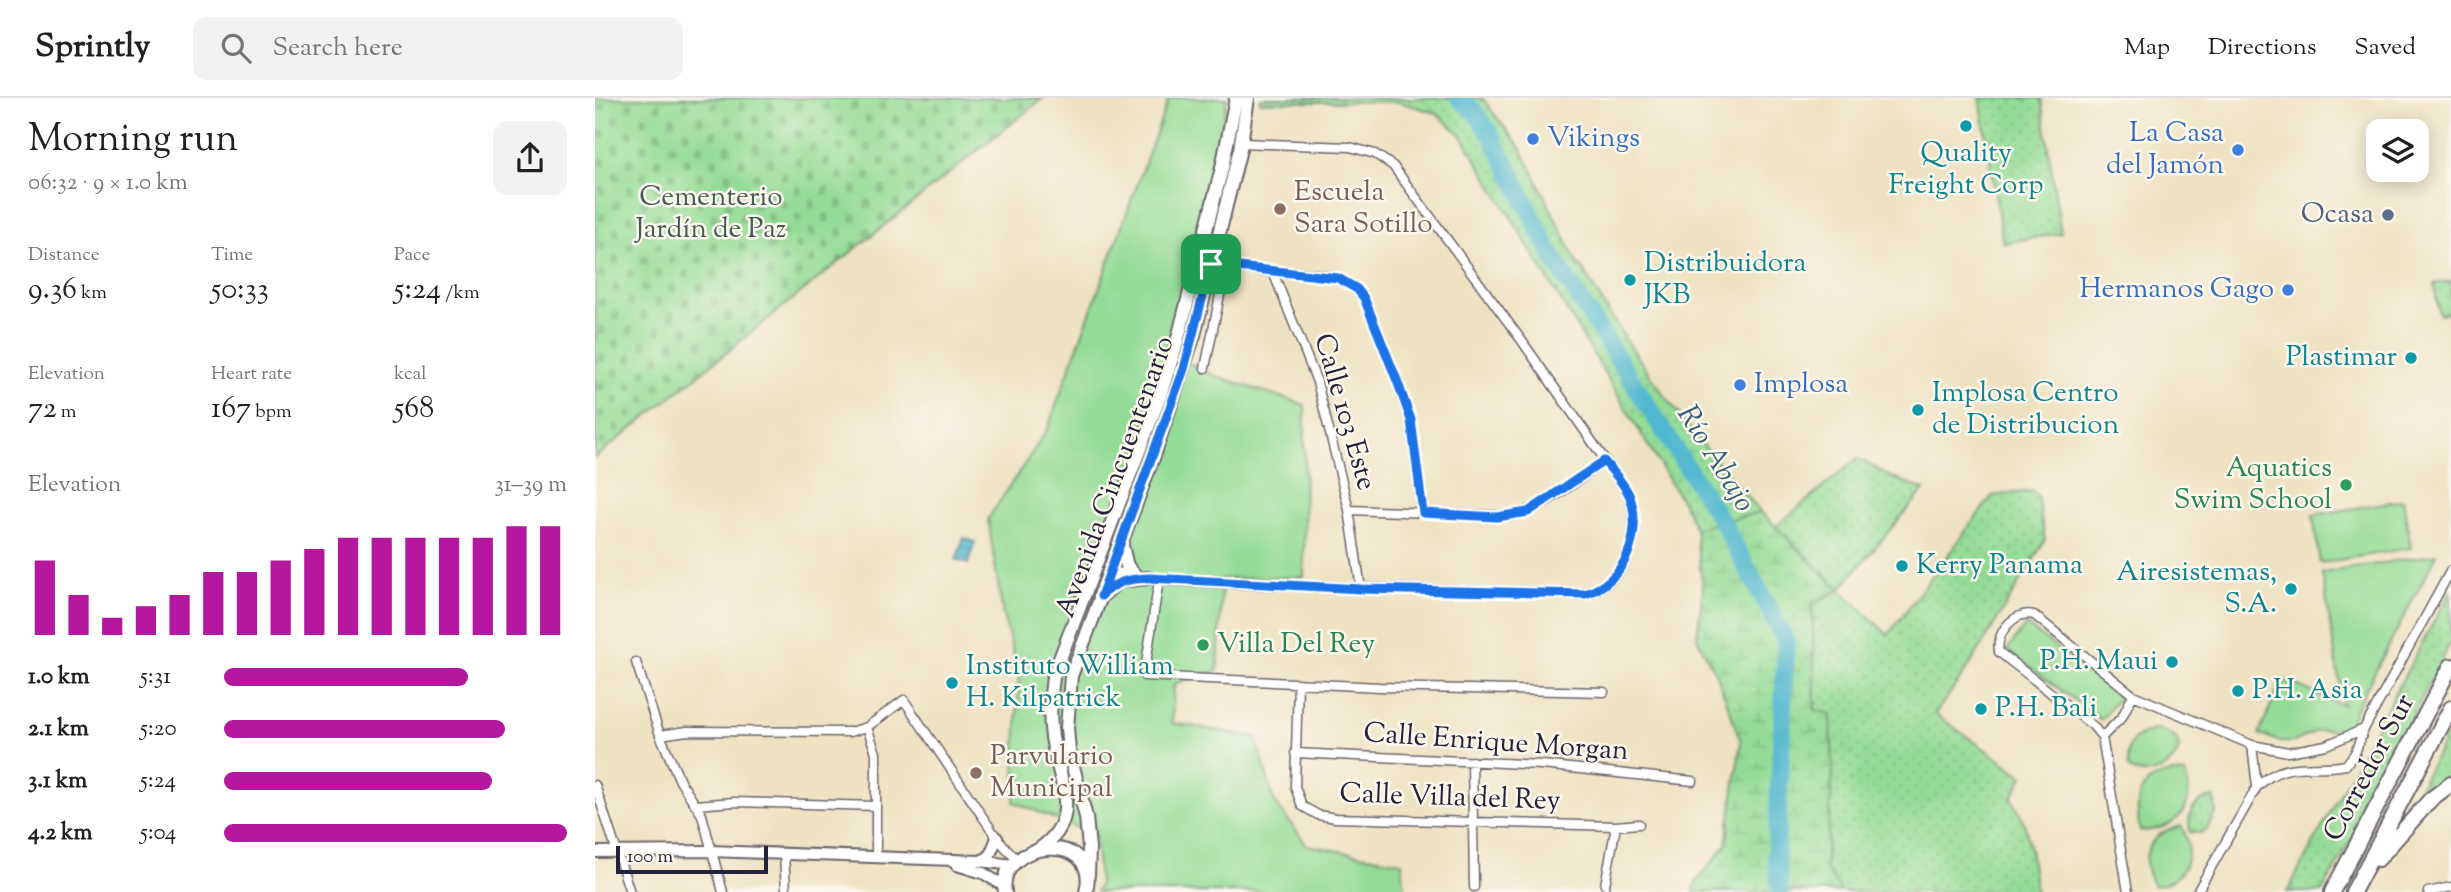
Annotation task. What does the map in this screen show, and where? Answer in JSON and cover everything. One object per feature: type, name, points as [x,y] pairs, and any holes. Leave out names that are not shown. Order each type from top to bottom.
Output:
[{"type":"highway","name":"Corredor Sur","points":[[2332,892],[2451,666]]},
{"type":"highway","name":"Corredor Sur","points":[[2354,890],[2451,708]]},
{"type":"highway","points":[[2354,890],[2411,820],[2431,799],[2451,784]]},
{"type":"main road","name":"Avenida Cincuentenario","points":[[1086,892],[1089,848],[1086,817],[1069,751],[1066,716],[1071,676],[1184,369],[1241,143],[1241,102]]},
{"type":"main road","name":"Avenida Cincuentenario","points":[[1038,850],[1059,831],[1066,809],[1052,738],[1050,696],[1058,661],[1160,396],[1176,346],[1241,102]]},
{"type":"main road","points":[[1121,541],[1127,566],[1148,578]]},
{"type":"main road","points":[[1050,696],[1094,586],[1110,572]]},
{"type":"main road","points":[[1101,596],[1119,581],[1148,578]]},
{"type":"main road","points":[[1004,889],[1006,876],[1015,862],[1038,850],[1053,848],[1072,853],[1082,862],[1088,874]]},
{"type":"street","points":[[1110,572],[1148,578],[1361,589],[1585,594],[1603,587],[1623,563],[1632,545],[1635,512],[1628,493],[1522,341],[1392,166],[1375,154],[1350,147],[1241,143]]},
{"type":"street","points":[[1211,264],[1338,278],[1357,289],[1364,298],[1411,420],[1423,513]]},
{"type":"street","points":[[1205,368],[1226,266]]},
{"type":"street","name":"Calle 103 Este","points":[[1273,272],[1317,382],[1349,510],[1361,589]]},
{"type":"street","points":[[1349,510],[1497,517],[1528,512],[1604,461]]},
{"type":"street","points":[[2197,892],[2257,788],[2268,776],[2285,769],[2346,765],[2451,570]]},
{"type":"street","points":[[1148,578],[1144,676],[1604,692]]},
{"type":"street","points":[[2128,892],[2102,737],[2093,726],[1999,652],[1999,637],[2018,614],[2025,612],[2034,615],[2133,695],[2252,745],[2288,752],[2326,745],[2364,729]]},
{"type":"street","points":[[636,662],[660,735],[680,781],[702,815],[723,892]]},
{"type":"street","name":"Calle Villa del Rey","points":[[1297,683],[1295,788],[1302,807],[1318,815],[1336,818],[1473,822],[1616,826],[1639,824]]},
{"type":"street","points":[[2102,737],[2122,716],[2133,695]]},
{"type":"street","points":[[660,735],[687,730],[850,732],[867,727],[904,700],[1015,862]]},
{"type":"street","points":[[867,727],[876,754],[876,858]]},
{"type":"street","points":[[2252,745],[2257,788]]},
{"type":"street","name":"Calle Enrique Morgan","points":[[1295,753],[1542,765],[1693,781]]},
{"type":"street","points":[[1472,761],[1474,887]]},
{"type":"street","points":[[595,785],[630,892]]},
{"type":"street","points":[[696,805],[734,802],[876,806]]},
{"type":"street","points":[[1605,885],[1616,826]]},
{"type":"street","points":[[980,861],[989,857],[997,838]]},
{"type":"street","points":[[595,852],[710,851],[1015,862]]},
{"type":"street","points":[[784,853],[786,892]]},
{"type":"street","points":[[941,860],[983,873],[1004,889]]},
{"type":"street","points":[[2428,892],[2451,887]]},
{"type":"green space","name":"Cementerio Jardín de Paz","points":[[595,98],[1043,98],[595,458]]},
{"type":"green space","points":[[1169,98],[1227,98],[1201,226],[1169,353],[1213,375],[1305,405],[1304,577],[1222,579],[1218,670],[1174,684],[1172,723],[1256,737],[1274,801],[1307,845],[1402,862],[1405,892],[1096,892],[1099,884],[1095,835],[1014,802],[1019,673],[1003,616],[988,519],[1047,430]]},
{"type":"green space","points":[[1260,98],[1482,98],[1522,150],[1579,267],[1581,266],[1620,331],[1711,455],[1761,512],[1695,529],[1687,510],[1462,136],[1436,113],[1399,102],[1260,102]]},
{"type":"green space","points":[[1980,98],[2041,98],[2061,233],[2003,243]]},
{"type":"green space","points":[[2451,281],[2451,312],[2439,314],[2434,284]]},
{"type":"green space","points":[[1858,458],[1891,477],[1924,490],[1840,589],[1888,635],[1992,496],[2032,491],[2037,495],[2045,540],[1970,665],[1935,714],[2023,776],[2011,799],[2023,819],[2036,892],[1841,892],[1825,867],[1833,771],[1815,711],[1812,603],[1840,590],[1775,527]]},
{"type":"green space","points":[[2403,500],[2411,548],[2320,563],[2313,515]]},
{"type":"green space","points":[[1761,512],[1840,590],[1812,603],[1815,710],[1831,714],[1833,771],[1825,867],[1841,892],[1694,892],[1696,882],[1726,845],[1741,741],[1717,676],[1697,638],[1703,588],[1695,529]]},
{"type":"green space","points":[[2437,554],[2355,710],[2350,727],[2316,731],[2294,742],[2281,742],[2259,734],[2282,679],[2343,705],[2322,573]]},
{"type":"green space","points":[[2451,590],[2451,642],[2369,809],[2322,892],[2287,892]]},
{"type":"green space","points":[[2026,625],[2120,696],[2101,720],[2007,650]]},
{"type":"green space","points":[[2451,728],[2451,776],[2413,808],[2410,805]]},
{"type":"green space","points":[[2156,729],[2176,739],[2176,756],[2167,766],[2156,772],[2142,773],[2129,769],[2128,753],[2132,742]]},
{"type":"green space","points":[[2171,773],[2185,774],[2188,798],[2185,808],[2180,816],[2163,827],[2140,831],[2140,794],[2150,781]]},
{"type":"green space","points":[[2214,797],[2216,812],[2206,830],[2199,833],[2190,832],[2189,819],[2193,808]]},
{"type":"green space","points":[[2181,826],[2188,846],[2185,864],[2174,879],[2154,886],[2146,865],[2149,847],[2160,834]]},
{"type":"water","points":[[964,538],[975,542],[968,564],[956,560]]},
{"type":"waterway","name":"Río Abajo","points":[[1459,98],[1475,112],[1492,136],[1551,254],[1724,525],[1786,641],[1776,856],[1780,892]]},
{"type":"place","name":"Quality Freight Corp","points":[[1966,126]]},
{"type":"place","name":"Vikings","points":[[1533,139]]},
{"type":"place","name":"La Casa del Jamón","points":[[2238,150]]},
{"type":"place","name":"Escuela Sara Sotillo","points":[[1280,209]]},
{"type":"place","name":"Ocasa","points":[[2388,215]]},
{"type":"place","name":"Distribuidora JKB","points":[[1630,280]]},
{"type":"place","name":"Hermanos Gago","points":[[2288,290]]},
{"type":"place","name":"Plastimar","points":[[2411,358]]},
{"type":"place","name":"Implosa","points":[[1740,385]]},
{"type":"place","name":"Implosa Centro de Distribucion","points":[[1918,410]]},
{"type":"place","name":"Aquatics Swim School","points":[[2346,485]]},
{"type":"place","name":"Kerry Panama","points":[[1902,566]]},
{"type":"place","name":"Airesistemas, S.A.","points":[[2291,589]]},
{"type":"place","name":"Villa Del Rey","points":[[1203,645]]},
{"type":"place","name":"P.H. Maui","points":[[2172,662]]},
{"type":"place","name":"Instituto William H. Kilpatrick","points":[[952,683]]},
{"type":"place","name":"P.H. Asia","points":[[2238,691]]},
{"type":"place","name":"P.H. Bali","points":[[1981,709]]},
{"type":"place","name":"Parvulario Municipal","points":[[976,773]]},
{"type":"route","points":[[1211,264],[1338,278],[1357,289],[1364,298],[1411,420],[1423,513],[1497,517],[1528,512],[1604,461],[1628,493],[1635,512],[1632,545],[1611,580],[1603,587],[1585,594],[1361,589],[1149,578],[1119,581],[1101,596],[1184,369],[1211,264]]}]
